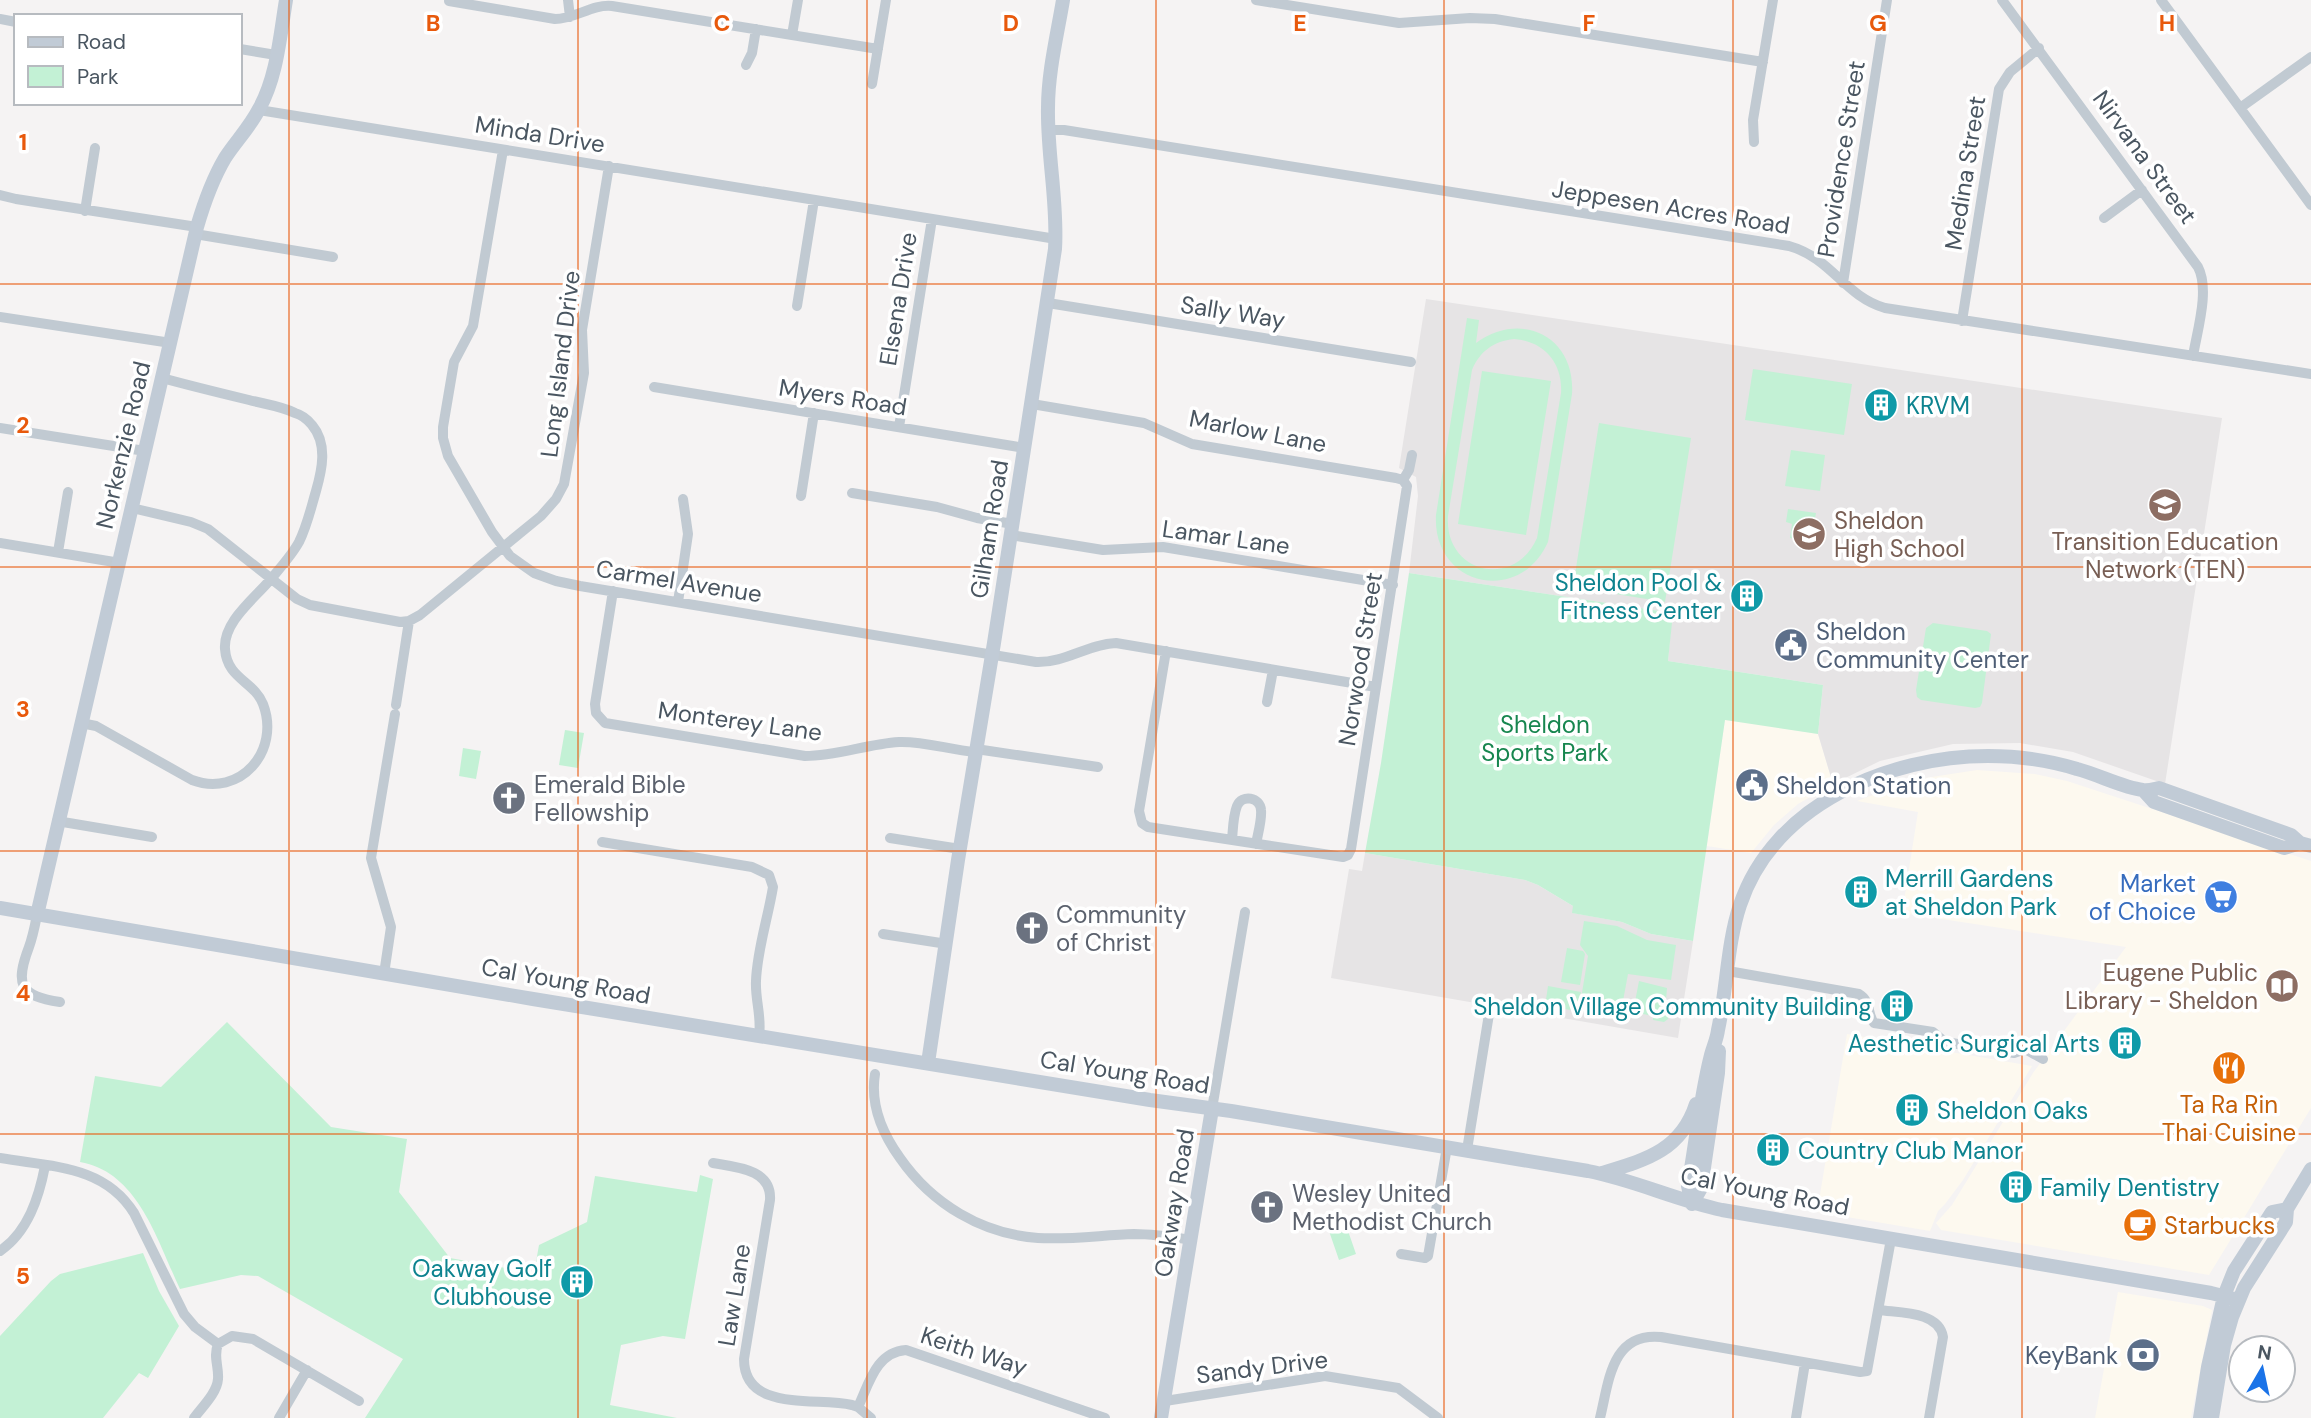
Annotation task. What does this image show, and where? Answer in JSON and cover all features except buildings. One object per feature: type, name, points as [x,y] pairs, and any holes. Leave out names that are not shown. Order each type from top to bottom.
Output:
[{"type":"street","name":"Norkenzie Road","points":[[37,915],[196,231],[209,189],[225,158],[259,110],[270,83],[286,0]]},
{"type":"street","points":[[568,0],[570,17]]},
{"type":"street","points":[[656,13],[658,0]]},
{"type":"street","points":[[792,35],[797,0]]},
{"type":"street","points":[[872,84],[886,0]]},
{"type":"street","name":"Gilham Road","points":[[928,1063],[1048,303],[1056,239],[1048,130],[1049,87],[1063,0]]},
{"type":"street","points":[[1256,0],[1286,2],[1399,23],[1495,19],[1763,62]]},
{"type":"street","points":[[1754,142],[1753,120],[1773,0]]},
{"type":"street","name":"Providence Street","points":[[1843,283],[1887,0]]},
{"type":"street","name":"Nirvana Street","points":[[2002,0],[2198,267],[2202,276],[2203,293],[2193,356]]},
{"type":"street","points":[[2161,0],[2311,205]]},
{"type":"street","points":[[449,1],[548,18],[570,17],[607,6],[877,49]]},
{"type":"street","points":[[746,65],[756,29]]},
{"type":"street","name":"Medina Street","points":[[1962,321],[1999,89],[2010,72],[2039,48]]},
{"type":"street","points":[[242,49],[276,55]]},
{"type":"street","points":[[2240,108],[2311,57]]},
{"type":"street","name":"Minda Drive","points":[[259,110],[1056,239]]},
{"type":"street","name":"Jeppesen Acres Road","points":[[1048,130],[1064,130],[1788,246],[1816,258],[1864,300],[1882,308],[2311,374]]},
{"type":"street","points":[[85,211],[95,148]]},
{"type":"street","name":"Carmel Avenue","points":[[503,150],[473,326],[454,362],[442,432],[448,456],[502,547],[525,567],[544,577],[613,592],[1048,662],[1112,643],[1376,687]]},
{"type":"street","name":"Long Island Drive","points":[[409,621],[420,615],[546,511],[556,499],[566,477],[584,373],[582,330],[609,166]]},
{"type":"street","points":[[2104,218],[2142,190]]},
{"type":"street","points":[[0,195],[333,257]]},
{"type":"street","points":[[797,306],[814,200]]},
{"type":"street","name":"Elsena Drive","points":[[899,427],[932,219]]},
{"type":"street","name":"Sally Way","points":[[1048,303],[1411,362]]},
{"type":"street","points":[[0,317],[171,343]]},
{"type":"street","points":[[81,723],[100,728],[197,782],[217,785],[242,776],[256,763],[262,752],[266,716],[257,695],[229,667],[225,643],[232,624],[271,579],[302,536],[319,481],[323,457],[320,441],[314,427],[294,412],[162,379]]},
{"type":"street","name":"Myers Road","points":[[654,387],[1025,448]]},
{"type":"street","name":"Marlow Lane","points":[[1032,404],[1147,423],[1192,444],[1399,479]]},
{"type":"street","points":[[801,496],[814,413]]},
{"type":"street","points":[[0,428],[145,450]]},
{"type":"street","points":[[1399,479],[1409,470],[1412,455]]},
{"type":"street","name":"Norwood Street","points":[[1256,844],[1343,857],[1350,853],[1408,491],[1407,485],[1399,479]]},
{"type":"street","points":[[58,552],[68,492]]},
{"type":"street","name":"Lamar Lane","points":[[852,493],[937,507],[1012,529],[1103,550],[1163,547],[1392,585]]},
{"type":"street","points":[[678,601],[688,534],[683,499]]},
{"type":"street","points":[[132,508],[191,522],[208,529],[298,599],[317,608],[409,621],[371,858],[392,930],[384,974]]},
{"type":"street","points":[[0,543],[120,563]]},
{"type":"street","name":"Monterey Lane","points":[[613,592],[595,704],[598,717],[609,724],[792,754],[830,755],[908,742],[1098,767]]},
{"type":"street","points":[[1166,652],[1139,811],[1140,821],[1146,826],[1256,844],[1261,811],[1258,803],[1252,799],[1244,799],[1238,804],[1232,840]]},
{"type":"street","points":[[1267,702],[1273,670]]},
{"type":"street","points":[[1602,1173],[1652,1156],[1676,1139],[1687,1125],[1718,1032],[1740,905],[1753,875],[1779,839],[1800,819],[1860,784],[1921,764],[1965,758],[2007,757],[2056,763],[2144,791],[2158,788],[2291,835],[2305,845]]},
{"type":"street","points":[[57,821],[152,837]]},
{"type":"street","points":[[890,838],[960,849]]},
{"type":"street","points":[[602,842],[752,867],[769,875],[773,887],[756,977],[761,1019],[759,1036]]},
{"type":"street","name":"Cal Young Road","points":[[0,908],[384,974],[1602,1173],[1692,1204],[2239,1300]]},
{"type":"street","name":"Oakway Road","points":[[1161,1418],[1245,912]]},
{"type":"street","points":[[37,915],[22,964],[22,981],[28,992],[35,997],[60,1002]]},
{"type":"street","points":[[883,934],[947,944]]},
{"type":"street","points":[[1728,971],[1859,993],[1868,1003],[1874,1023],[1933,1032],[1947,1042],[2012,1053],[2025,1049],[2043,1059]]},
{"type":"street","points":[[1467,1150],[1490,1008],[1488,1001]]},
{"type":"street","points":[[1692,1204],[1700,1188],[1716,1091],[1719,1067],[1718,1032]]},
{"type":"street","points":[[1692,1204],[1688,1186],[1710,1056]]},
{"type":"street","points":[[875,1074],[873,1088],[880,1124],[897,1155],[931,1194],[966,1217],[1001,1231],[1036,1238],[1144,1234],[1192,1240]]},
{"type":"street","points":[[1401,1254],[1425,1258],[1428,1256],[1447,1147]]},
{"type":"street","points":[[0,1158],[91,1175],[107,1183],[121,1195],[134,1213],[184,1314],[195,1328],[218,1344]]},
{"type":"street","name":"Law Lane","points":[[713,1164],[757,1174],[770,1190],[744,1359],[747,1378],[765,1395],[858,1407],[872,1418]]},
{"type":"street","points":[[0,1251],[15,1238],[33,1209],[45,1166]]},
{"type":"street","points":[[2212,1418],[2224,1345],[2239,1300],[2286,1222],[2287,1209],[2311,1169]]},
{"type":"street","points":[[2200,1418],[2224,1296],[2234,1271],[2272,1212],[2287,1209]]},
{"type":"street","points":[[1600,1418],[1616,1359],[1626,1339],[1656,1336],[1805,1363],[1867,1371],[1891,1239]]},
{"type":"street","points":[[1879,1310],[1928,1318],[1941,1328],[1943,1337],[1929,1418]]},
{"type":"street","points":[[194,1418],[217,1384],[215,1353],[218,1344],[232,1336],[247,1337],[359,1401]]},
{"type":"street","name":"Keith Way","points":[[858,1407],[880,1361],[895,1352],[906,1350],[1104,1418]]},
{"type":"street","points":[[1796,1418],[1805,1363]]},
{"type":"street","points":[[279,1418],[307,1370]]},
{"type":"street","name":"Sandy Drive","points":[[1165,1401],[1325,1376],[1398,1388],[1438,1418]]},
{"type":"shaded area","name":"Sheldon High School","points":[[1426,299],[2222,418],[2165,784],[2073,752],[2020,743],[1953,744],[1880,761],[1833,784],[1818,734],[1823,685],[1668,661],[1672,613],[1409,573],[1418,496],[1416,477],[1399,468]]},
{"type":"shaded area","points":[[1725,719],[1818,734],[1833,784],[1798,804],[1774,825],[1751,853],[1707,846]]},
{"type":"shaded area","points":[[1977,770],[2035,774],[2067,781],[2311,861],[2311,1108],[2209,1275],[1941,1230],[1936,1223],[1952,1205],[2033,1073],[2126,947],[1902,913],[1918,812],[1857,801],[1912,780]]},
{"type":"shaded area","points":[[1365,853],[1525,880],[1573,906],[1573,913],[1622,922],[1651,934],[1693,941],[1678,1038],[1331,978],[1349,869],[1362,871]]},
{"type":"shaded area","points":[[1847,1034],[2032,1066],[1963,1180],[1938,1211],[1930,1231],[1817,1212]]},
{"type":"shaded area","points":[[2118,1292],[2203,1306],[2212,1310],[2191,1418],[2095,1418]]},
{"type":"green space","points":[[1467,318],[1479,320],[1476,343],[1493,333],[1511,329],[1527,329],[1542,334],[1555,344],[1565,357],[1571,374],[1572,394],[1548,542],[1535,562],[1518,575],[1499,580],[1480,579],[1462,571],[1448,558],[1438,539],[1436,515]],"holes":[[[1514,339],[1543,349],[1550,356],[1561,382],[1537,538],[1526,554],[1513,565],[1498,569],[1482,568],[1468,562],[1457,551],[1450,535],[1448,516],[1472,370],[1479,357],[1494,345]]]},
{"type":"green space","points":[[1753,369],[1852,384],[1844,435],[1745,420]]},
{"type":"green space","points":[[1482,371],[1551,381],[1526,535],[1458,524]]},
{"type":"green space","points":[[1599,423],[1691,438],[1665,602],[1573,587]]},
{"type":"green space","points":[[1791,450],[1825,455],[1820,491],[1785,486]]},
{"type":"green space","points":[[1788,509],[1816,513],[1811,541],[1790,538],[1792,524],[1786,522]]},
{"type":"green space","name":"Sheldon Sports Park","points":[[1409,573],[1673,613],[1668,661],[1823,685],[1818,734],[1725,720],[1693,941],[1651,934],[1622,922],[1572,913],[1573,906],[1525,880],[1365,853]]},
{"type":"green space","points":[[1933,623],[1987,631],[1991,634],[1980,707],[1921,700],[1917,697],[1926,628]]},
{"type":"green space","points":[[565,730],[584,733],[578,768],[559,765]]},
{"type":"green space","points":[[463,748],[481,751],[476,779],[459,776]]},
{"type":"green space","points":[[1584,921],[1617,926],[1647,940],[1676,945],[1671,980],[1628,974],[1620,1017],[1579,1011],[1588,956],[1580,945]]},
{"type":"green space","points":[[1567,948],[1583,951],[1585,954],[1580,985],[1561,982]]},
{"type":"green space","points":[[1639,981],[1667,988],[1665,1012],[1669,1013],[1664,1022],[1653,1020],[1653,1016],[1633,1012]]},
{"type":"green space","points":[[1548,986],[1581,992],[1577,1011],[1545,1006]]},
{"type":"green space","points":[[227,1022],[331,1127],[407,1139],[399,1192],[450,1258],[534,1273],[539,1245],[587,1222],[595,1176],[697,1192],[700,1175],[713,1179],[685,1339],[663,1336],[621,1345],[610,1405],[677,1418],[365,1418],[403,1359],[258,1276],[241,1275],[180,1289],[154,1231],[132,1194],[100,1168],[80,1162],[95,1076],[161,1087]]},
{"type":"green space","points":[[1346,1225],[1356,1254],[1339,1260],[1329,1231]]},
{"type":"green space","points":[[143,1253],[159,1291],[179,1326],[148,1378],[139,1373],[103,1418],[0,1418],[0,1336],[60,1274]]},
{"type":"place","name":"KRVM","points":[[1881,405]]},
{"type":"place","name":"Transition Education Network (TEN)","points":[[2165,505]]},
{"type":"place","name":"Sheldon High School","points":[[1809,534]]},
{"type":"place","name":"Sheldon Pool & Fitness Center","points":[[1747,596]]},
{"type":"place","name":"Sheldon Community Center","points":[[1791,645]]},
{"type":"place","name":"Sheldon Station","points":[[1752,785]]},
{"type":"place","name":"Emerald Bible Fellowship","points":[[509,798]]},
{"type":"place","name":"Merrill Gardens at Sheldon Park","points":[[1861,892]]},
{"type":"place","name":"Market of Choice","points":[[2221,897]]},
{"type":"place","name":"Community of Christ","points":[[1032,928]]},
{"type":"place","name":"Eugene Public Library - Sheldon","points":[[2282,986]]},
{"type":"place","name":"Sheldon Village Community Building","points":[[1897,1006]]},
{"type":"place","name":"Aesthetic Surgical Arts","points":[[2125,1043]]},
{"type":"place","name":"Ta Ra Rin Thai Cuisine","points":[[2229,1068]]},
{"type":"place","name":"Sheldon Oaks","points":[[1912,1110]]},
{"type":"place","name":"Country Club Manor","points":[[1773,1150]]},
{"type":"place","name":"Family Dentistry","points":[[2016,1187]]},
{"type":"place","name":"Wesley United Methodist Church","points":[[1267,1207]]},
{"type":"place","name":"Starbucks","points":[[2140,1225]]},
{"type":"place","name":"Oakway Golf Clubhouse","points":[[577,1282]]},
{"type":"place","name":"KeyBank","points":[[2143,1355]]}]
